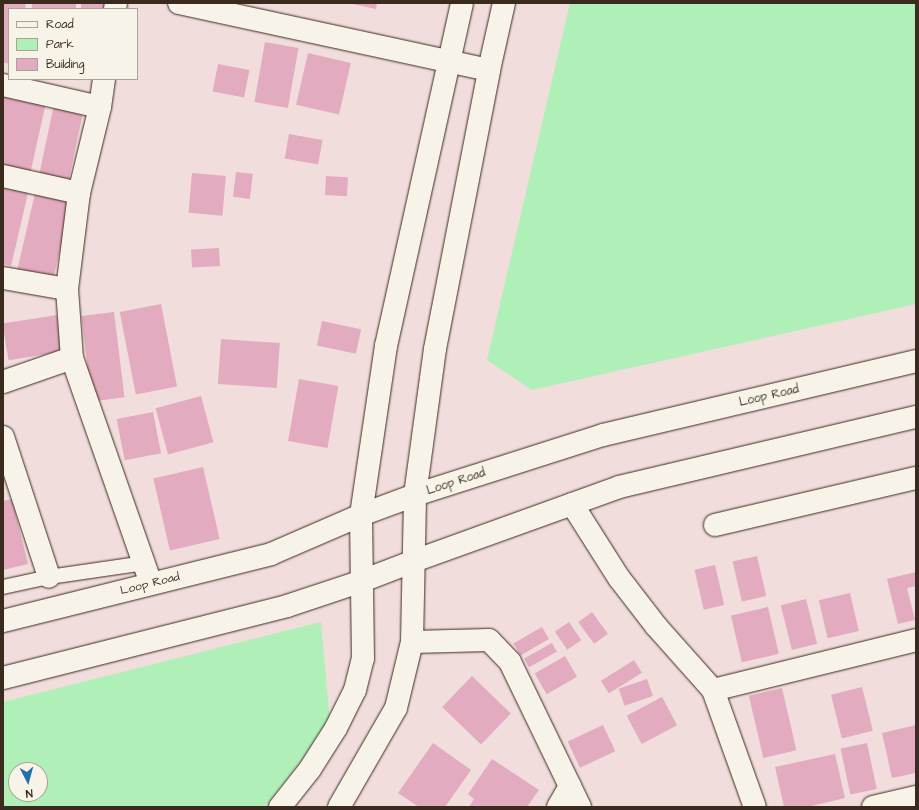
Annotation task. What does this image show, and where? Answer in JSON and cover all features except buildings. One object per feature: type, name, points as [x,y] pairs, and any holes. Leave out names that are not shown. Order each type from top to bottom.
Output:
[{"type":"street","points":[[179,3],[489,70]]},
{"type":"street","points":[[280,807],[310,769],[333,734],[355,690],[363,659],[361,515],[386,346],[462,3]]},
{"type":"street","points":[[339,807],[396,708],[412,642],[415,495],[435,349],[489,70],[504,3]]},
{"type":"street","points":[[104,80],[100,107],[79,193],[67,289],[72,358],[151,584]]},
{"type":"street","points":[[3,85],[100,107]]},
{"type":"street","points":[[3,176],[79,193]]},
{"type":"street","points":[[3,278],[67,289]]},
{"type":"street","points":[[3,382],[72,358]]},
{"type":"street","name":"Loop Road","points":[[3,621],[271,554],[361,515],[415,495],[603,435],[916,361]]},
{"type":"street","points":[[3,678],[287,606],[362,581],[414,560],[619,487],[916,417]]},
{"type":"street","points":[[3,437],[49,577]]},
{"type":"street","points":[[715,525],[916,478]]},
{"type":"street","points":[[572,504],[619,578],[656,626],[714,690],[755,807]]},
{"type":"street","points":[[412,642],[489,640],[510,662],[580,807]]},
{"type":"street","points":[[714,690],[916,640]]},
{"type":"street","points":[[558,807],[570,786]]},
{"type":"street","points":[[874,807],[916,797]]},
{"type":"lane","points":[[3,587],[49,577],[144,563]]},
{"type":"green space","points":[[570,3],[916,3],[916,304],[532,390],[487,360]]},
{"type":"green space","points":[[321,622],[330,723],[265,807],[3,807],[3,702]]}]
